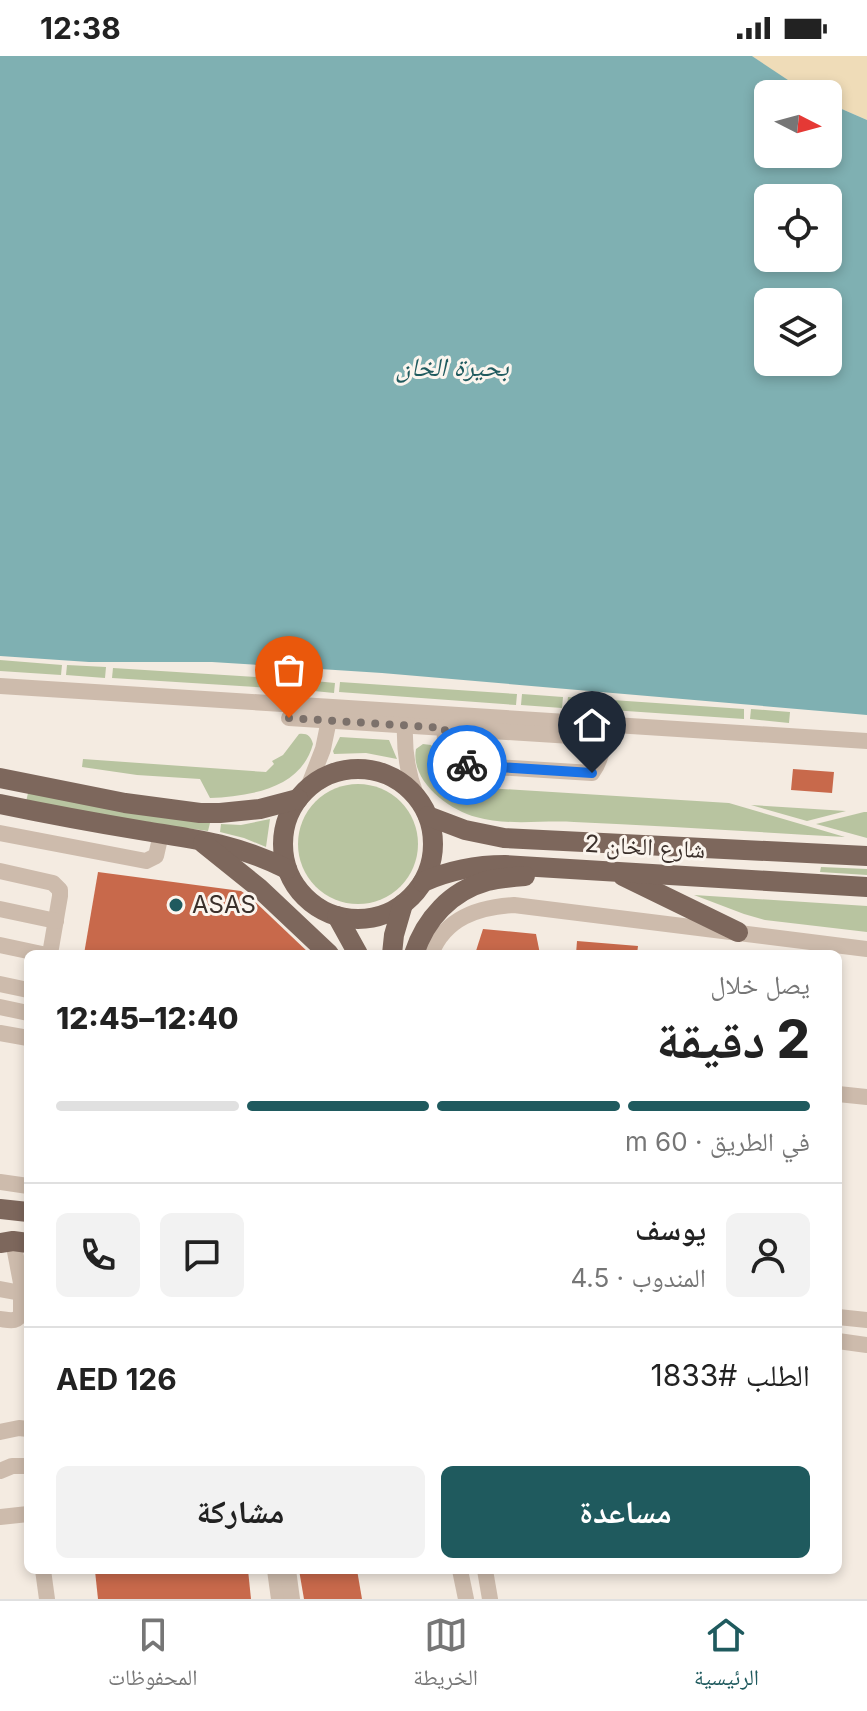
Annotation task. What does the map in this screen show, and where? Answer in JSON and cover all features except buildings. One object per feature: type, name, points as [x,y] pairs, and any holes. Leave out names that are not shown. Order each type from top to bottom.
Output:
[{"type":"main road","points":[[0,780],[125,803],[220,813],[250,811],[302,794],[335,773],[368,769],[389,775],[408,787],[428,816],[433,850],[423,882],[403,904],[377,917],[357,920],[337,916],[316,906],[292,880],[283,845],[292,809],[302,794]]},
{"type":"main road","points":[[0,804],[197,838],[252,853],[287,869]]},
{"type":"main road","name":"شارع الخان 2","points":[[428,816],[465,830],[504,838],[867,856]]},
{"type":"main road","points":[[197,838],[259,888],[325,950]]},
{"type":"main road","name":"شارع الخان 2","points":[[423,882],[455,870],[488,865],[867,887]]},
{"type":"main road","points":[[416,950],[426,927],[442,907],[475,885],[580,869]]},
{"type":"main road","points":[[612,871],[738,932]]},
{"type":"main road","points":[[392,950],[403,904]]},
{"type":"main road","points":[[337,916],[356,950]]},
{"type":"main road","points":[[0,1209],[24,1212]]},
{"type":"street","points":[[0,686],[867,741]]},
{"type":"street","points":[[289,718],[603,738],[603,751],[592,773],[463,765],[455,763],[446,753],[445,728]]},
{"type":"street","points":[[302,794],[323,749],[329,720]]},
{"type":"street","points":[[405,725],[405,754],[416,795]]},
{"type":"street","points":[[0,833],[146,861],[156,856],[161,834]]},
{"type":"street","points":[[0,871],[56,885],[60,893],[51,950]]},
{"type":"street","points":[[452,898],[496,898],[528,906]]},
{"type":"street","points":[[433,950],[441,935],[461,917],[487,908],[514,905],[867,949]]},
{"type":"street","points":[[0,909],[56,921]]},
{"type":"street","points":[[775,938],[780,950]]},
{"type":"street","points":[[0,945],[24,950]]},
{"type":"street","points":[[0,984],[24,989]]},
{"type":"street","points":[[0,1007],[24,1012]]},
{"type":"street","points":[[0,1033],[24,1037]]},
{"type":"street","points":[[842,1094],[867,1097]]},
{"type":"street","points":[[0,1182],[24,1185]]},
{"type":"street","points":[[0,1319],[12,1321],[19,1317],[21,1293],[14,1242]]},
{"type":"street","points":[[0,1289],[21,1293]]},
{"type":"street","points":[[842,1317],[867,1320]]},
{"type":"street","points":[[842,1342],[867,1345]]},
{"type":"street","points":[[0,1432],[24,1429]]},
{"type":"street","points":[[0,1471],[12,1466],[24,1466]]},
{"type":"street","points":[[0,1517],[24,1514]]},
{"type":"street","points":[[44,1574],[47,1599]]},
{"type":"street","points":[[276,1574],[279,1599]]},
{"type":"street","points":[[289,1574],[292,1599]]},
{"type":"street","points":[[486,1574],[490,1599]]},
{"type":"street","points":[[451,1599],[463,1584]]},
{"type":"green space","points":[[0,660],[62,665],[61,675],[0,671]]},
{"type":"green space","points":[[67,665],[106,667],[105,678],[66,675]]},
{"type":"green space","points":[[113,668],[289,679],[288,689],[112,678]]},
{"type":"green space","points":[[295,679],[335,683],[334,693],[294,689]]},
{"type":"green space","points":[[340,682],[517,694],[516,705],[339,692]]},
{"type":"green space","points":[[522,694],[563,697],[562,708],[521,705]]},
{"type":"green space","points":[[568,697],[744,709],[744,719],[567,707]]},
{"type":"green space","points":[[751,709],[790,712],[789,723],[750,719]]},
{"type":"green space","points":[[299,734],[308,736],[313,744],[307,759],[297,771],[272,787],[241,795],[210,798],[200,779],[82,767],[83,759],[266,772],[274,764],[272,761],[283,755]]},
{"type":"green space","points":[[340,737],[389,740],[397,759],[366,753],[334,754]]},
{"type":"green space","points":[[423,744],[431,745],[441,763],[457,773],[470,787],[729,803],[845,837],[488,820],[454,808],[425,783],[416,761],[416,749]]},
{"type":"green space","points":[[358,784],[381,788],[401,801],[414,821],[418,844],[414,867],[401,887],[381,900],[358,904],[335,900],[315,887],[302,867],[298,844],[302,821],[315,801],[335,788]]},
{"type":"green space","points":[[28,793],[210,823],[208,831],[163,825],[26,802]]},
{"type":"green space","points":[[751,805],[846,811],[807,821]]},
{"type":"green space","points":[[867,812],[867,838],[816,824]]},
{"type":"green space","points":[[270,819],[266,847],[220,832],[221,824],[241,825]]},
{"type":"green space","points":[[821,867],[867,869],[867,875],[820,872]]},
{"type":"green space","points":[[694,895],[867,906],[867,932],[765,920]]},
{"type":"sand","points":[[752,56],[867,56],[867,120],[842,109],[842,80],[787,80]]},
{"type":"water","name":"بحيرة الخان","points":[[0,56],[752,56],[788,80],[754,80],[754,168],[842,168],[842,109],[867,120],[867,715],[382,673],[212,662],[89,662],[0,656]]},
{"type":"way so far","points":[[289,718],[445,728],[446,753],[455,763],[467,765]]},
{"type":"place","name":"ASAS","points":[[176,905]]},
{"type":"route","points":[[467,765],[592,773]]}]
